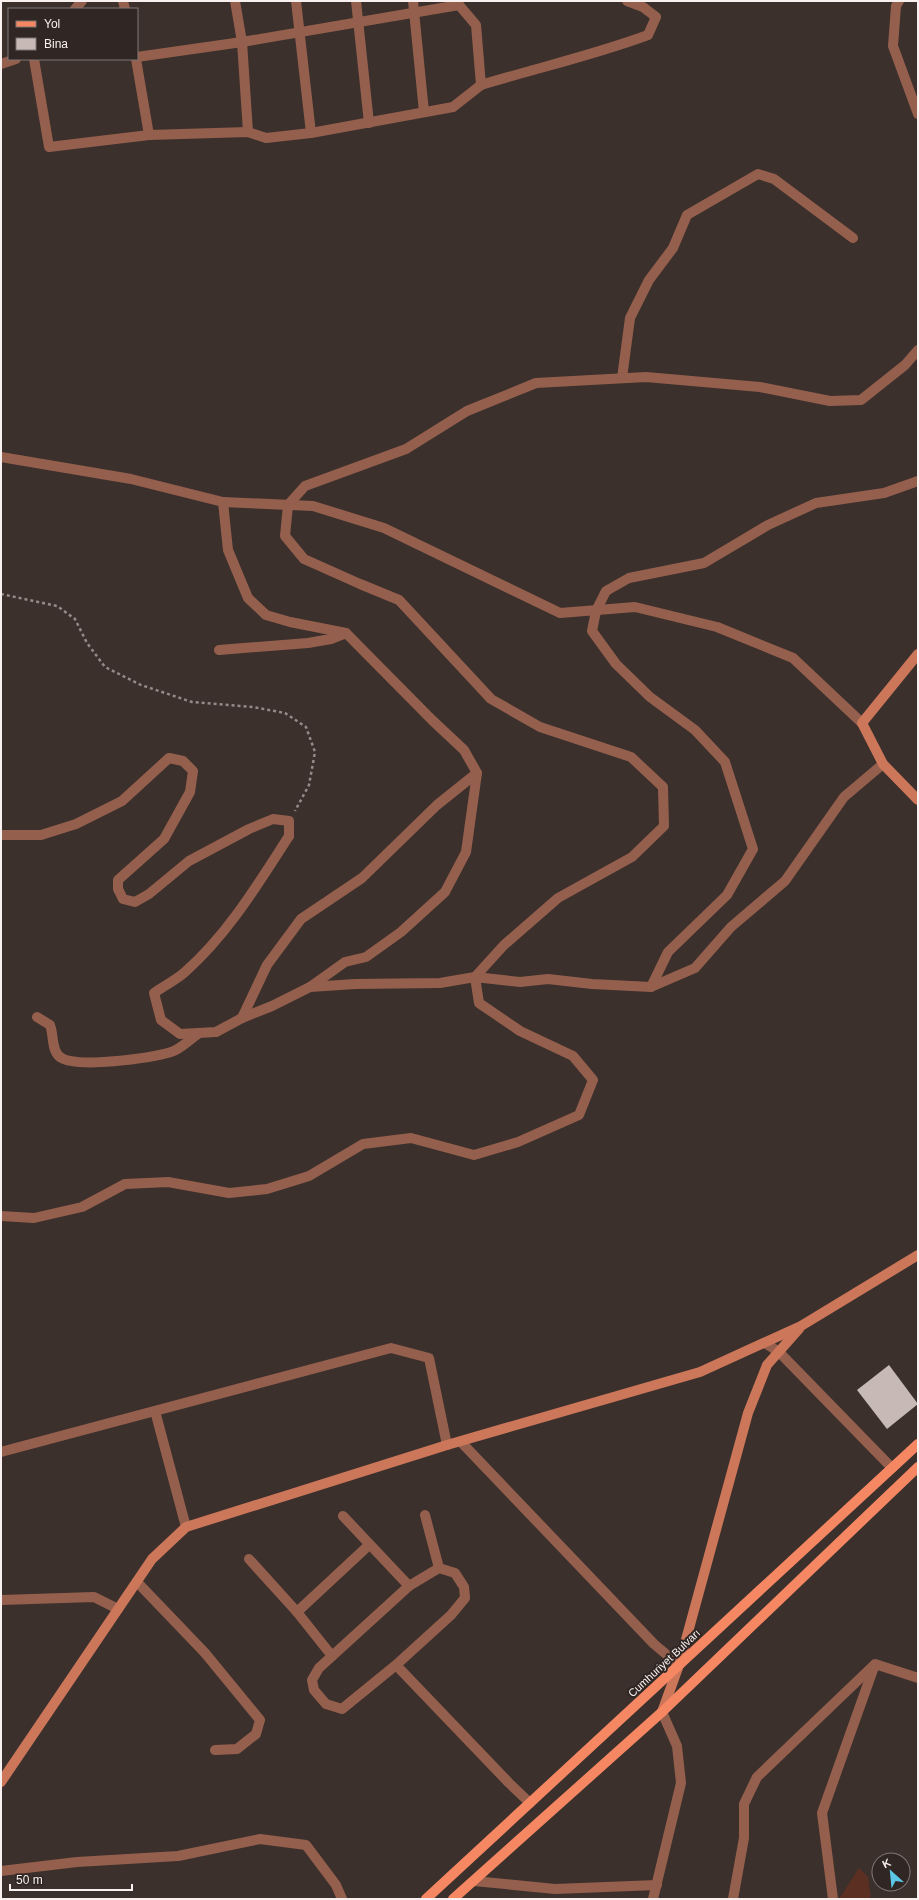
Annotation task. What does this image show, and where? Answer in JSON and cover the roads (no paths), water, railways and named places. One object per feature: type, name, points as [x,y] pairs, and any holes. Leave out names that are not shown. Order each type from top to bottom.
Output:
[{"type":"main road","name":"Cumhuriyet Bulvarı","points":[[426,1899],[918,1444]]},
{"type":"main road","points":[[453,1899],[662,1712],[918,1467]]},
{"type":"street","points":[[235,1],[242,42],[248,132]]},
{"type":"street","points":[[296,1],[311,133]]},
{"type":"street","points":[[356,1],[369,123]]},
{"type":"street","points":[[413,1],[424,112]]},
{"type":"street","points":[[34,60],[48,147],[149,135],[248,132],[266,138],[311,133],[453,106],[481,85],[542,66],[611,48],[648,34],[656,17],[644,7],[627,1]]},
{"type":"street","points":[[899,1],[896,6],[893,46],[918,114]]},
{"type":"street","points":[[138,58],[242,42],[459,3],[476,25],[481,85]]},
{"type":"street","points":[[1,64],[13,60]]},
{"type":"street","points":[[137,60],[149,135]]},
{"type":"street","points":[[622,378],[630,318],[649,280],[673,248],[687,214],[758,174],[774,179],[853,238]]},
{"type":"street","points":[[475,977],[504,945],[558,898],[632,858],[664,826],[663,787],[631,757],[540,728],[491,699],[399,600],[304,559],[285,536],[288,505],[305,486],[406,449],[467,411],[536,383],[646,377],[760,387],[830,400],[861,400],[905,365],[918,350]]},
{"type":"street","points":[[1,457],[131,479],[223,502],[313,506],[384,528],[560,614],[635,607],[717,627],[793,658],[862,723],[883,764],[918,800]]},
{"type":"street","points":[[650,987],[668,952],[727,895],[753,849],[725,762],[695,730],[650,697],[616,664],[592,631],[596,611],[606,591],[629,578],[704,563],[768,525],[816,502],[884,493],[918,481]]},
{"type":"street","points":[[1,835],[41,835],[76,824],[122,801],[169,758],[183,761],[193,771],[190,792],[164,839],[118,880],[118,888],[123,899],[135,902],[149,894],[189,861],[249,829],[273,819],[289,821],[289,836],[252,894],[215,941],[184,973],[154,993],[161,1020],[180,1034],[216,1032],[242,1018],[272,1006],[310,987],[345,962],[366,957],[401,932],[445,892],[466,852],[477,773],[464,750],[432,720],[346,632],[290,622],[266,615],[248,598],[228,550],[223,502]]},
{"type":"street","points":[[219,650],[308,643],[331,639],[346,632]]},
{"type":"street","points":[[862,723],[918,654]]},
{"type":"street","points":[[310,987],[355,984],[440,983],[475,977],[520,982],[548,979],[592,984],[650,987],[695,968],[731,927],[785,881],[844,797],[883,764]]},
{"type":"street","points":[[242,1018],[267,965],[301,919],[362,878],[438,805],[477,773]]},
{"type":"street","points":[[1,1216],[34,1218],[82,1207],[125,1184],[168,1182],[229,1193],[267,1189],[309,1176],[364,1144],[411,1138],[474,1155],[518,1142],[579,1115],[593,1080],[573,1056],[520,1031],[479,1003],[475,977]]},
{"type":"street","points":[[37,1017],[50,1025],[54,1035],[54,1051],[60,1057],[78,1063],[134,1059],[172,1052],[199,1033]]},
{"type":"street","points":[[1,1782],[152,1559],[186,1527],[446,1445],[461,1442],[700,1372],[801,1326],[918,1256]]},
{"type":"street","points":[[654,1899],[681,1782],[677,1746],[662,1712],[679,1665],[748,1413],[767,1365],[801,1326]]},
{"type":"street","points":[[765,1342],[779,1352],[892,1468]]},
{"type":"street","points":[[1,1452],[391,1348],[429,1358],[446,1445]]},
{"type":"street","points":[[155,1410],[186,1527]]},
{"type":"street","points":[[461,1442],[654,1644],[679,1665]]},
{"type":"street","points":[[425,1515],[439,1568]]},
{"type":"street","points":[[343,1516],[409,1586]]},
{"type":"street","points":[[297,1612],[369,1544]]},
{"type":"street","points":[[249,1559],[297,1612],[332,1656]]},
{"type":"street","points":[[439,1568],[455,1573],[464,1586],[465,1598],[451,1615],[396,1665],[342,1709],[326,1704],[314,1690],[312,1680],[319,1668],[409,1586],[439,1568]]},
{"type":"street","points":[[137,1582],[205,1654],[260,1720],[256,1734],[237,1749],[215,1750]]},
{"type":"street","points":[[1,1600],[94,1596],[118,1609]]},
{"type":"street","points":[[875,1664],[918,1678]]},
{"type":"street","points":[[733,1899],[744,1838],[744,1804],[757,1777],[875,1664]]},
{"type":"street","points":[[833,1899],[822,1813],[875,1664]]},
{"type":"street","points":[[396,1665],[530,1803]]},
{"type":"street","points":[[1,1871],[77,1862],[178,1856],[260,1839],[306,1845],[336,1885],[342,1899]]},
{"type":"street","points":[[474,1881],[555,1889],[657,1885]]}]
